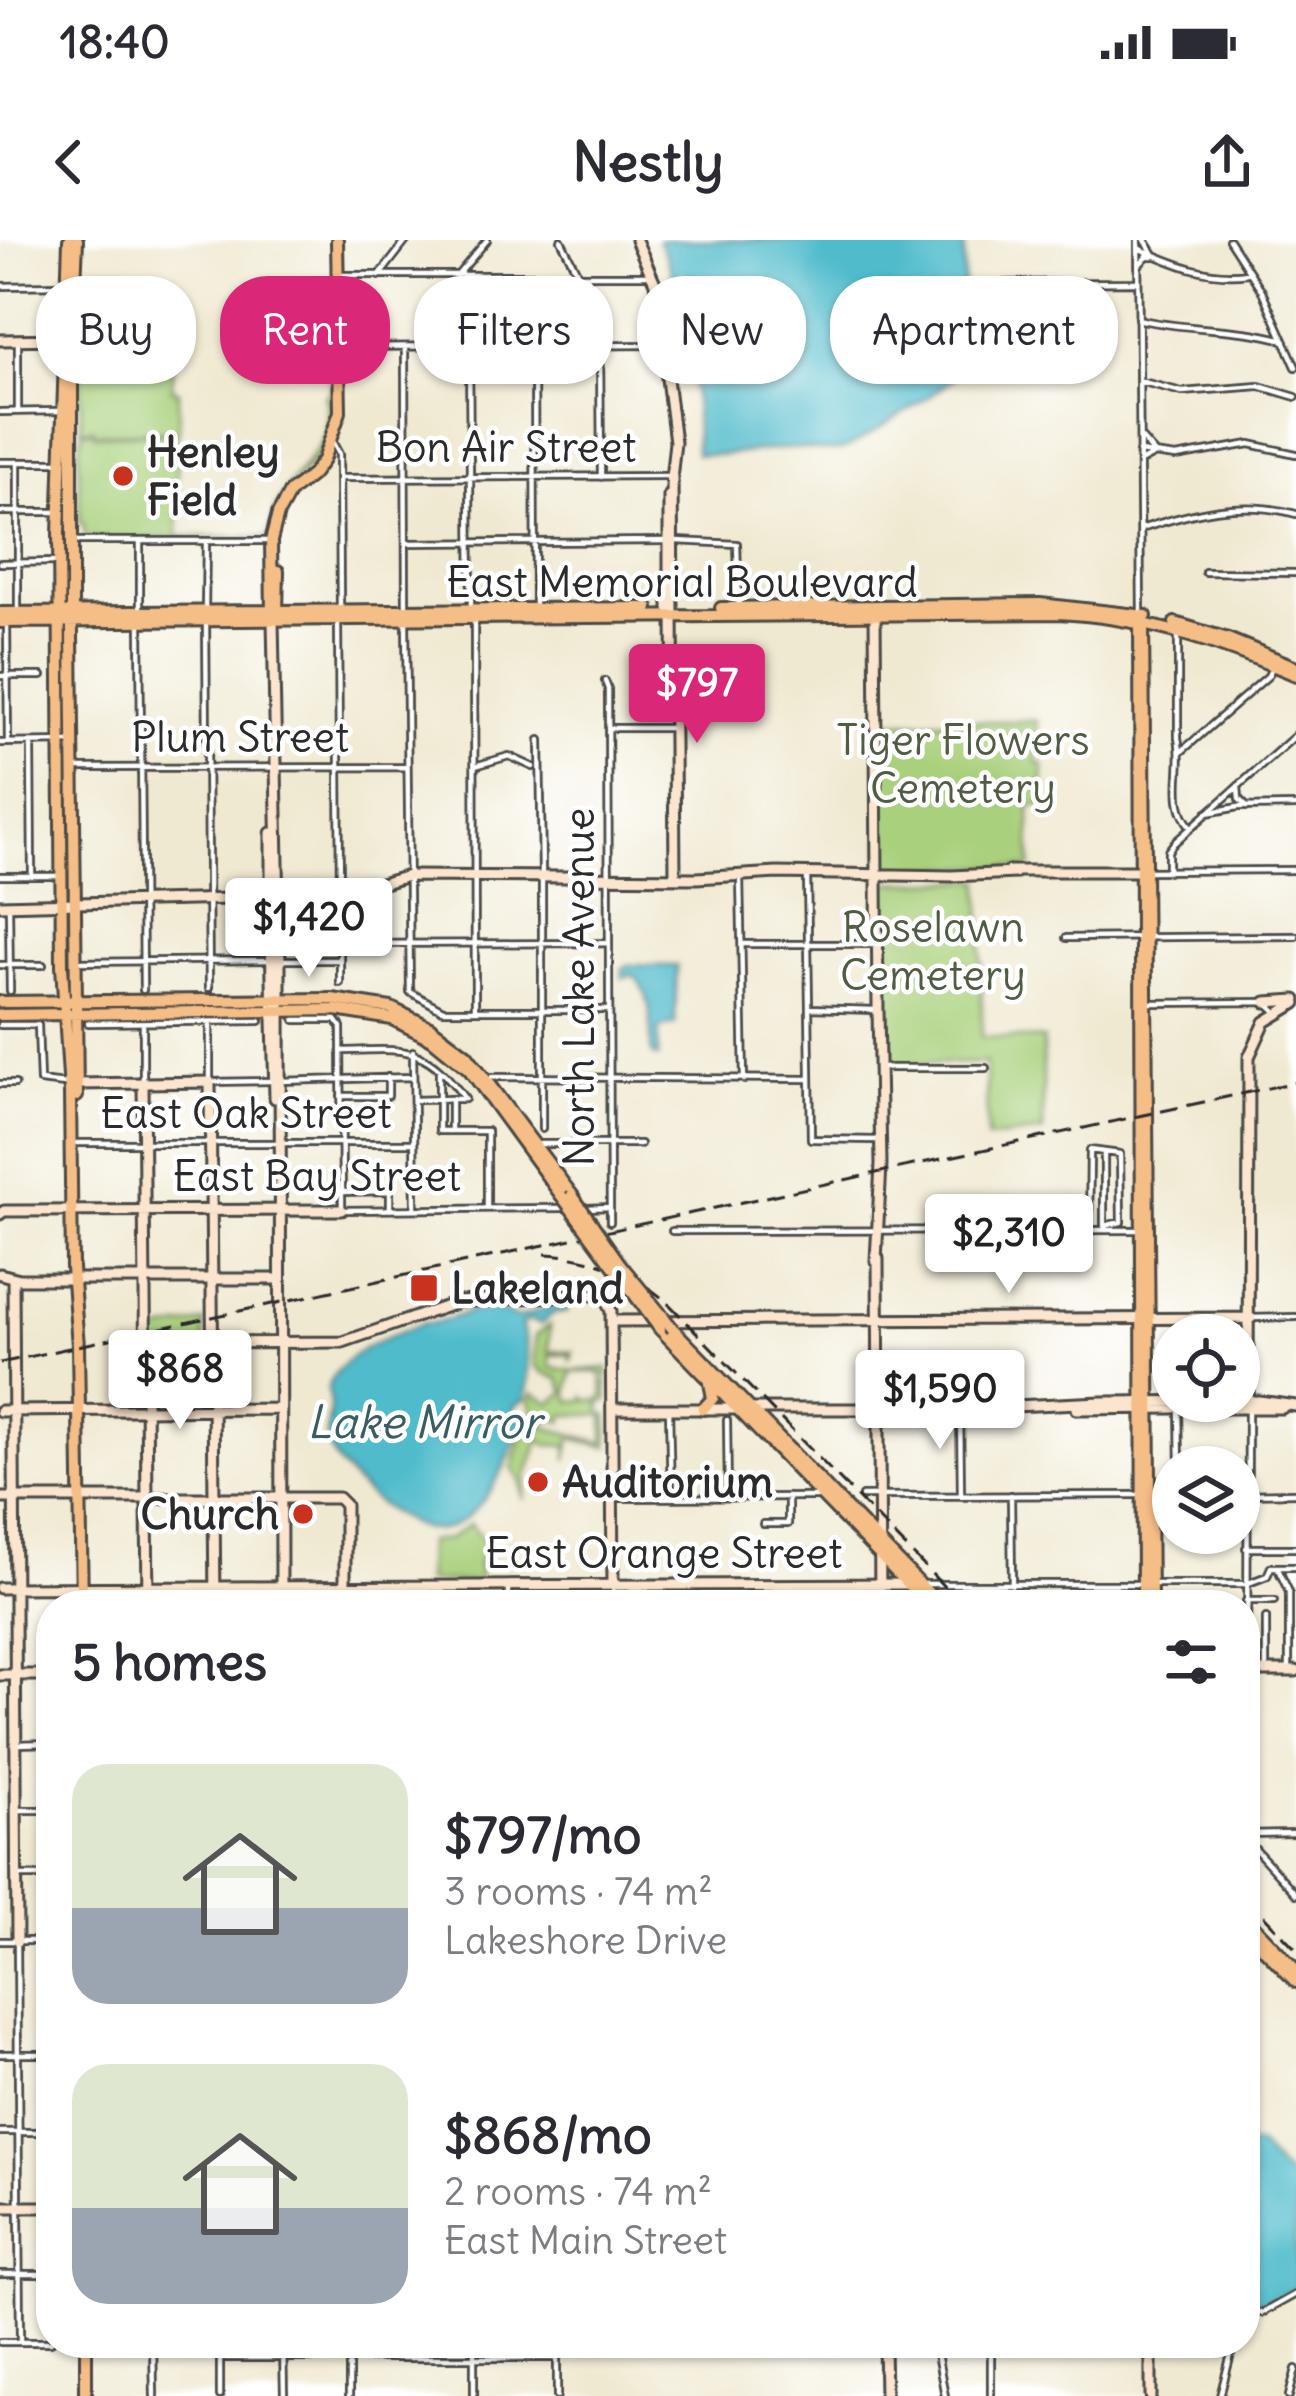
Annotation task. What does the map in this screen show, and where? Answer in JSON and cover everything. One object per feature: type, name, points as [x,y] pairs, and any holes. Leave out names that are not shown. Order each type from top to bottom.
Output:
[{"type":"main road","points":[[69,276],[73,240]]},
{"type":"main road","points":[[73,240],[73,276]]},
{"type":"main road","points":[[337,240],[337,275]]},
{"type":"main road","points":[[65,384],[59,562],[66,617],[70,1007],[77,1143],[71,1268],[80,1411],[82,1588]]},
{"type":"main road","points":[[66,617],[73,556],[72,384]]},
{"type":"main road","points":[[274,614],[271,541],[283,502],[305,478],[330,429],[334,384]]},
{"type":"main road","points":[[305,478],[312,476],[332,441],[340,412],[339,384]]},
{"type":"main road","points":[[64,462],[70,475],[73,556]]},
{"type":"main road","points":[[274,614],[275,526]]},
{"type":"main road","points":[[985,613],[1003,605]]},
{"type":"main road","name":"East Memorial Boulevard","points":[[406,614],[445,617],[512,609],[610,609],[755,615],[1003,605],[1081,607],[1214,634],[1296,671]]},
{"type":"main road","name":"East Memorial Boulevard","points":[[66,617],[593,616],[739,607],[985,613],[1142,620],[1296,671]]},
{"type":"main road","points":[[755,615],[782,607]]},
{"type":"main road","points":[[552,616],[572,609]]},
{"type":"main road","points":[[593,616],[610,609]]},
{"type":"main road","points":[[2,619],[18,613],[66,617]]},
{"type":"main road","points":[[2,619],[66,617]]},
{"type":"main road","points":[[1118,619],[1132,629],[1137,643]]},
{"type":"main road","points":[[1142,620],[1137,643],[1147,1590]]},
{"type":"main road","points":[[1142,620],[1142,871]]},
{"type":"main road","points":[[67,742],[73,768],[69,903],[75,962],[70,1007]]},
{"type":"main road","points":[[0,1002],[70,1007],[365,1002],[404,1013],[444,1036],[487,1077],[566,1200],[709,1380],[743,1408]]},
{"type":"main road","points":[[1143,1003],[1140,1198],[1149,1266],[1145,1318]]},
{"type":"main road","points":[[0,1015],[70,1007]]},
{"type":"main road","points":[[73,1084],[75,1210]]},
{"type":"main road","points":[[70,1114],[77,1143]]},
{"type":"main road","points":[[666,1329],[921,1590]]},
{"type":"main road","points":[[699,1409],[713,1398],[709,1380]]},
{"type":"main road","points":[[914,1584],[918,1590]]},
{"type":"main road","points":[[1260,1933],[1296,1970]]},
{"type":"main road","points":[[1260,1945],[1296,1982]]},
{"type":"main road","points":[[86,2358],[86,2396]]},
{"type":"street","points":[[337,275],[379,276],[407,240]]},
{"type":"street","points":[[458,276],[487,240]]},
{"type":"street","points":[[561,240],[579,276],[654,275],[636,240]]},
{"type":"street","points":[[1229,240],[1250,272],[1296,367]]},
{"type":"street","points":[[1140,242],[1155,256]]},
{"type":"street","points":[[1140,242],[1142,620]]},
{"type":"street","points":[[1138,265],[1147,256],[1155,256],[1193,270],[1250,272]]},
{"type":"street","points":[[1118,282],[1139,282]]},
{"type":"street","points":[[0,286],[36,285]]},
{"type":"street","points":[[1138,319],[1180,329],[1238,329],[1284,340]]},
{"type":"street","points":[[0,340],[36,340]]},
{"type":"street","points":[[18,340],[18,412]]},
{"type":"street","points":[[390,347],[414,347]]},
{"type":"street","points":[[405,347],[410,992],[443,1010],[609,1010]]},
{"type":"street","points":[[1139,381],[1183,392],[1259,386],[1296,398]]},
{"type":"street","points":[[469,384],[476,1010]]},
{"type":"street","points":[[534,384],[535,609]]},
{"type":"street","points":[[600,384],[601,477]]},
{"type":"street","points":[[668,384],[675,442],[675,876]]},
{"type":"street","points":[[0,412],[65,411]]},
{"type":"street","points":[[1139,433],[1155,454]]},
{"type":"street","points":[[332,441],[339,459],[340,983]]},
{"type":"street","points":[[1139,452],[1183,457],[1250,445],[1296,454]]},
{"type":"street","points":[[1140,464],[1155,454]]},
{"type":"street","points":[[322,460],[329,455],[339,459]]},
{"type":"street","points":[[0,462],[64,462]]},
{"type":"street","points":[[18,462],[18,613]]},
{"type":"street","name":"Bon Air Street","points":[[339,478],[672,476]]},
{"type":"street","points":[[1141,529],[1221,508],[1269,508],[1296,514]]},
{"type":"street","points":[[0,512],[61,512]]},
{"type":"street","points":[[73,541],[271,541]]},
{"type":"street","points":[[140,541],[142,990]]},
{"type":"street","points":[[206,541],[209,988]]},
{"type":"street","points":[[406,543],[737,544],[739,607]]},
{"type":"street","points":[[0,563],[59,562]]},
{"type":"street","points":[[1205,572],[1296,573]]},
{"type":"street","points":[[875,610],[880,1590]]},
{"type":"street","points":[[274,614],[281,1587]]},
{"type":"street","points":[[2,619],[4,743],[67,742]]},
{"type":"street","points":[[1179,631],[1179,812],[1190,827]]},
{"type":"street","points":[[1182,751],[1268,676],[1274,665]]},
{"type":"street","points":[[4,676],[42,676]]},
{"type":"street","name":"North Lake Avenue","points":[[604,681],[609,728],[610,1222]]},
{"type":"street","points":[[609,728],[674,728]]},
{"type":"street","points":[[1168,872],[1171,847],[1296,735]]},
{"type":"street","points":[[540,740],[542,1129]]},
{"type":"street","points":[[31,742],[32,876]]},
{"type":"street","points":[[475,766],[509,756],[532,767]]},
{"type":"street","name":"Plum Street","points":[[73,768],[406,766]]},
{"type":"street","points":[[1238,786],[1239,799],[1247,807]]},
{"type":"street","points":[[1207,813],[1296,806]]},
{"type":"street","points":[[10,991],[5,905],[360,898],[408,876],[1296,870]]},
{"type":"street","points":[[740,875],[744,1080]]},
{"type":"street","points":[[805,875],[811,1139],[878,1141]]},
{"type":"street","points":[[0,876],[58,876]]},
{"type":"street","points":[[1066,938],[1296,936]]},
{"type":"street","points":[[340,944],[608,943]]},
{"type":"street","points":[[743,944],[877,944]]},
{"type":"street","points":[[75,962],[340,960]]},
{"type":"street","points":[[0,964],[43,965]]},
{"type":"street","points":[[1267,1001],[1277,1012]]},
{"type":"street","points":[[1143,1003],[1296,1001]]},
{"type":"street","points":[[1251,1314],[1250,1058],[1258,1032],[1296,1001]]},
{"type":"street","points":[[808,1008],[878,1010]]},
{"type":"street","points":[[295,1020],[339,1022],[343,1210]]},
{"type":"street","points":[[88,1023],[260,1021]]},
{"type":"street","points":[[143,1022],[148,1588]]},
{"type":"street","points":[[210,1022],[214,1590]]},
{"type":"street","points":[[0,1025],[38,1025],[40,1081],[413,1077]]},
{"type":"street","points":[[341,1051],[413,1051],[439,1068],[465,1099],[413,1100]]},
{"type":"street","points":[[413,1051],[415,1209]]},
{"type":"street","points":[[439,1068],[440,1131],[487,1131],[487,1209]]},
{"type":"street","points":[[878,1068],[986,1069]]},
{"type":"street","points":[[341,1096],[388,1096],[388,1077]]},
{"type":"street","points":[[458,1077],[470,1077]]},
{"type":"street","points":[[492,1077],[810,1079]]},
{"type":"street","points":[[0,1084],[15,1084]]},
{"type":"street","points":[[451,1099],[451,1131]]},
{"type":"street","name":"East Oak Street","points":[[77,1143],[414,1143]]},
{"type":"street","points":[[540,1144],[640,1144]]},
{"type":"street","points":[[1088,1230],[1089,1153],[1104,1150],[1120,1154],[1121,1222],[1104,1228]]},
{"type":"street","points":[[1104,1150],[1104,1228]]},
{"type":"street","points":[[342,1192],[390,1191],[390,1210]]},
{"type":"street","name":"East Bay Street","points":[[0,1214],[487,1209],[566,1200]]},
{"type":"street","points":[[587,1208],[610,1208]]},
{"type":"street","points":[[672,1231],[1144,1230]]},
{"type":"street","points":[[0,1261],[13,1278],[20,2342]]},
{"type":"street","points":[[0,1274],[13,1278],[278,1279]]},
{"type":"street","points":[[211,1343],[343,1342],[434,1308],[493,1297],[598,1295],[609,1304],[611,1321],[613,1590]]},
{"type":"street","points":[[611,1321],[1152,1318]]},
{"type":"street","points":[[1260,1318],[1296,1318]]},
{"type":"street","points":[[1145,1405],[1152,1406]]},
{"type":"street","points":[[612,1409],[1152,1405]]},
{"type":"street","points":[[1260,1405],[1296,1406]]},
{"type":"street","points":[[960,1407],[961,1496]]},
{"type":"street","points":[[0,1411],[279,1409]]},
{"type":"street","points":[[669,1409],[671,1497]]},
{"type":"street","points":[[727,1420],[728,1497]]},
{"type":"street","points":[[1260,1494],[1296,1493]]},
{"type":"street","points":[[862,1496],[1152,1495]]},
{"type":"street","points":[[612,1498],[850,1496]]},
{"type":"street","points":[[1011,1496],[1012,1585]]},
{"type":"street","points":[[763,1524],[788,1524],[788,1497]]},
{"type":"street","points":[[0,1498],[338,1498],[344,1502],[345,1590]]},
{"type":"street","points":[[1260,1548],[1296,1548]]},
{"type":"street","points":[[1246,1554],[1246,1590]]},
{"type":"street","points":[[1246,1583],[1267,1576],[1271,1567],[1296,1567]]},
{"type":"street","points":[[1260,1671],[1293,1671],[1287,1586],[1276,1567]]},
{"type":"street","name":"East Orange Street","points":[[0,1588],[1246,1583]]},
{"type":"street","points":[[1287,1586],[1296,1586]]},
{"type":"street","points":[[1260,1601],[1274,1601]]},
{"type":"street","points":[[1266,1618],[1266,1671]]},
{"type":"street","points":[[0,1675],[36,1675]]},
{"type":"street","points":[[17,1744],[36,1743]]},
{"type":"street","points":[[17,1810],[36,1810]]},
{"type":"street","points":[[1260,1835],[1296,1833]]},
{"type":"street","points":[[1260,1853],[1296,1894]]},
{"type":"street","points":[[17,1876],[36,1876]]},
{"type":"street","points":[[0,1941],[36,1941]]},
{"type":"street","points":[[0,2054],[36,2054]]},
{"type":"street","points":[[0,2132],[36,2132]]},
{"type":"street","points":[[0,2207],[36,2206]]},
{"type":"street","points":[[0,2274],[36,2274]]},
{"type":"street","points":[[1260,2313],[1296,2294]]},
{"type":"street","points":[[0,2342],[36,2342]]},
{"type":"street","points":[[153,2358],[154,2396]]},
{"type":"street","points":[[284,2358],[284,2396]]},
{"type":"street","points":[[220,2396],[220,2359],[284,2358],[557,2358],[557,2396]]},
{"type":"street","points":[[349,2358],[349,2396]]},
{"type":"street","points":[[474,2358],[474,2396]]},
{"type":"street","points":[[884,2358],[885,2396]]},
{"type":"street","points":[[938,2358],[945,2396]]},
{"type":"street","points":[[991,2358],[991,2396]]},
{"type":"street","points":[[1151,2358],[1151,2396]]},
{"type":"street","points":[[1220,2396],[1230,2358]]},
{"type":"street","points":[[1289,2396],[1296,2369]]},
{"type":"green space","points":[[81,384],[172,384],[172,390],[178,391],[179,431],[94,433],[94,429],[81,429]]},
{"type":"green space","name":"Henley Field","points":[[335,384],[335,412],[324,445],[318,458],[292,483],[269,537],[85,538],[84,524],[80,524],[83,431],[95,435],[177,433],[178,536],[268,537],[278,503],[322,440],[327,428],[326,396]]},
{"type":"green space","name":"Tiger Flowers Cemetery","points":[[881,721],[1037,721],[1044,805],[1030,806],[1031,867],[885,868]]},
{"type":"green space","name":"Roselawn Cemetery","points":[[981,880],[982,1037],[1043,1039],[1043,1132],[987,1139],[986,1063],[890,1064],[887,1060],[885,883]]},
{"type":"green space","points":[[204,1322],[205,1397],[157,1402],[153,1398],[153,1333]]},
{"type":"green space","points":[[550,1325],[549,1351],[573,1352],[571,1362],[570,1354],[550,1355],[551,1367],[573,1371],[607,1368],[607,1376],[572,1372],[568,1392],[571,1401],[585,1396],[600,1400],[602,1381],[607,1381],[608,1400],[599,1404],[608,1415],[608,1447],[571,1438],[567,1460],[568,1446],[547,1445],[540,1439],[524,1500],[512,1468],[533,1412],[530,1400],[533,1393],[551,1403],[565,1392],[559,1379],[536,1366],[535,1336]],"holes":[[[564,1415],[604,1415],[604,1443],[541,1426],[551,1419],[563,1422]]]},
{"type":"green space","points":[[470,1524],[488,1546],[487,1555],[479,1560],[479,1581],[426,1582],[427,1542],[449,1539]]},
{"type":"water","points":[[658,240],[965,240],[964,276],[830,276],[830,384],[945,384],[844,449],[696,454],[693,384],[806,384],[806,276],[673,276]]},
{"type":"water","points":[[628,965],[677,966],[675,1024],[659,1029],[658,1057],[651,1051],[645,991],[633,975],[623,978]]},
{"type":"water","name":"Lake Mirror","points":[[566,1302],[570,1305],[567,1312],[552,1314],[541,1324],[529,1320],[521,1325],[528,1352],[528,1382],[526,1399],[514,1406],[522,1420],[495,1483],[460,1522],[431,1530],[415,1525],[379,1504],[336,1461],[327,1438],[328,1387],[339,1369],[360,1351],[424,1323],[472,1311],[494,1309],[518,1318]]},
{"type":"water","points":[[1260,2147],[1296,2181],[1296,2288],[1260,2304]]},
{"type":"railway","points":[[0,1363],[1296,1082]]},
{"type":"railway","points":[[545,1254],[610,1267],[666,1301],[947,1590]]},
{"type":"railway","points":[[1260,1912],[1296,1949]]},
{"type":"place","name":"Henley Field","points":[[123,476]]},
{"type":"place","name":"Lakeland","points":[[424,1288]]},
{"type":"place","name":"Auditorium","points":[[538,1482]]},
{"type":"place","name":"Church","points":[[303,1514]]}]
